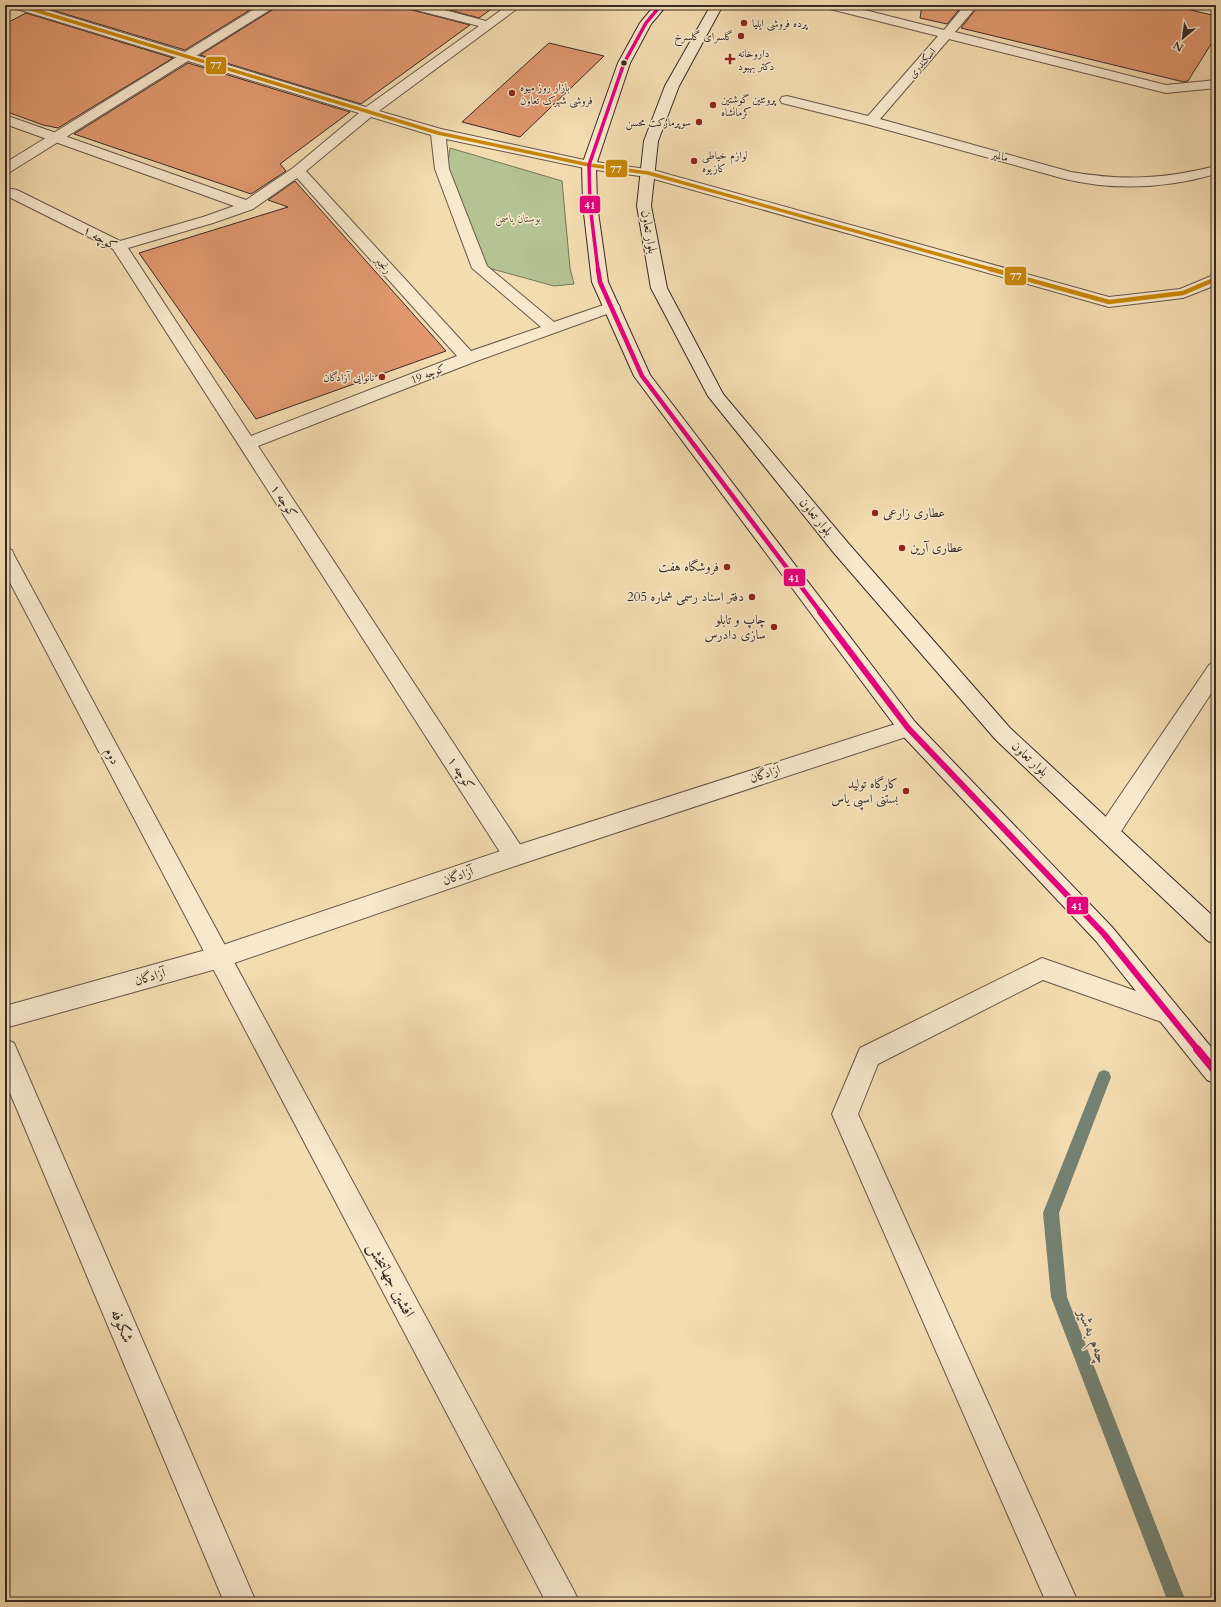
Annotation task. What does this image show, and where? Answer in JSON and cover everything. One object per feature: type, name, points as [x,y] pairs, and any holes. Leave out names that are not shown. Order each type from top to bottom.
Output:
[{"type":"street","points":[[18,5],[438,133],[589,165],[648,174],[1109,302],[1183,293],[1216,279]]},
{"type":"street","points":[[5,169],[269,5]]},
{"type":"street","points":[[412,5],[488,25]]},
{"type":"street","points":[[119,246],[208,220],[248,206],[298,171],[368,112],[516,5]]},
{"type":"street","points":[[661,5],[646,24],[624,63],[592,150],[589,165],[590,205],[600,282],[642,376],[908,728],[1104,934],[1216,1072]]},
{"type":"street","name":"بلوار تعاون","points":[[717,5],[672,86],[651,141],[644,206],[659,288],[716,396],[841,548],[1003,734],[1216,934]]},
{"type":"street","points":[[830,5],[1166,89],[1216,84]]},
{"type":"street","name":"اسکندری","points":[[871,121],[972,5]]},
{"type":"street","points":[[1210,5],[1216,6]]},
{"type":"street","name":"مالمیر","points":[[787,100],[871,121],[1070,176],[1099,182],[1132,184],[1170,180],[1216,170]]},
{"type":"street","points":[[5,119],[248,206]]},
{"type":"street","points":[[438,133],[442,169],[480,268],[553,329]]},
{"type":"street","name":"رنجبر","points":[[298,171],[468,358]]},
{"type":"street","name":"کوچه ۱","points":[[12,193],[119,246],[515,856]]},
{"type":"street","name":"کوچه 19","points":[[247,444],[468,358],[612,307]]},
{"type":"street","name":"دوم","points":[[5,555],[220,957]]},
{"type":"street","points":[[1108,832],[1216,670]]},
{"type":"street","name":"آزادگان","points":[[5,1017],[220,957],[515,856],[908,728]]},
{"type":"street","name":"افشین جهانبخش","points":[[220,957],[563,1602]]},
{"type":"street","points":[[1062,1602],[845,1114],[869,1056],[1042,969],[1167,1013]]},
{"type":"street","name":"شکوفه","points":[[5,1051],[240,1602]]},
{"type":"green space","name":"بوستان یاسمن","points":[[450,148],[562,181],[570,268],[574,284],[554,286],[485,267],[447,171]]},
{"type":"building","points":[[258,5],[185,50],[39,6]]},
{"type":"building","points":[[276,5],[405,5],[408,9],[470,25],[361,104],[200,55],[274,9]]},
{"type":"building","points":[[432,5],[497,5],[479,18]]},
{"type":"building","points":[[922,5],[963,5],[947,24],[920,18]]},
{"type":"building","points":[[979,5],[1170,5],[1216,16],[1216,36],[1188,81],[1184,82],[961,28]]},
{"type":"building","points":[[26,13],[173,58],[58,128],[43,125],[10,113],[5,104],[5,24]]},
{"type":"building","name":"بازار روز میوه فروشی شهرک تعاون","points":[[549,43],[604,56],[520,137],[462,122]]},
{"type":"building","points":[[188,63],[350,112],[280,164],[286,171],[251,194],[74,134]]},
{"type":"building","points":[[295,181],[446,351],[256,419],[139,253],[288,207],[268,200]]},
{"type":"waterway","name":"چەم بەشیر","points":[[1104,1077],[1051,1213],[1059,1297],[1177,1602]]},
{"type":"transit line","name":"77","points":[[18,5],[438,133],[589,165],[648,173],[1109,302],[1183,293],[1216,279]]},
{"type":"transit line","name":"41","points":[[661,5],[646,23],[624,63],[589,165],[590,205],[600,282],[642,376],[908,728],[1104,934],[1216,1072]]},
{"type":"place","name":"پرده فروشی ایلیا","points":[[744,23]]},
{"type":"place","name":"گلسرای گلسرخ","points":[[741,36]]},
{"type":"place","name":"داروخانه دکتر بهبود","points":[[730,59]]},
{"type":"place","name":"بازار روز میوه فروشی شهرک تعاون","points":[[512,93]]},
{"type":"place","name":"پروتئین گوشتین کرمانشاه","points":[[713,105]]},
{"type":"place","name":"سوپرمارکت محسن","points":[[699,122]]},
{"type":"place","name":"لوازم خیاطی کازیوه","points":[[694,161]]},
{"type":"place","name":"نانوایی آزادگان","points":[[382,377]]},
{"type":"place","name":"عطاری زارعی","points":[[875,513]]},
{"type":"place","name":"عطاری آرین","points":[[902,548]]},
{"type":"place","name":"فروشگاه هفت","points":[[727,567]]},
{"type":"place","name":"دفتر اسناد رسمی شماره 205","points":[[752,597]]},
{"type":"place","name":"چاپ و تابلو سازی دادرس","points":[[774,627]]},
{"type":"place","name":"کارگاه تولید بستنی اسپی یاس","points":[[906,791]]}]
